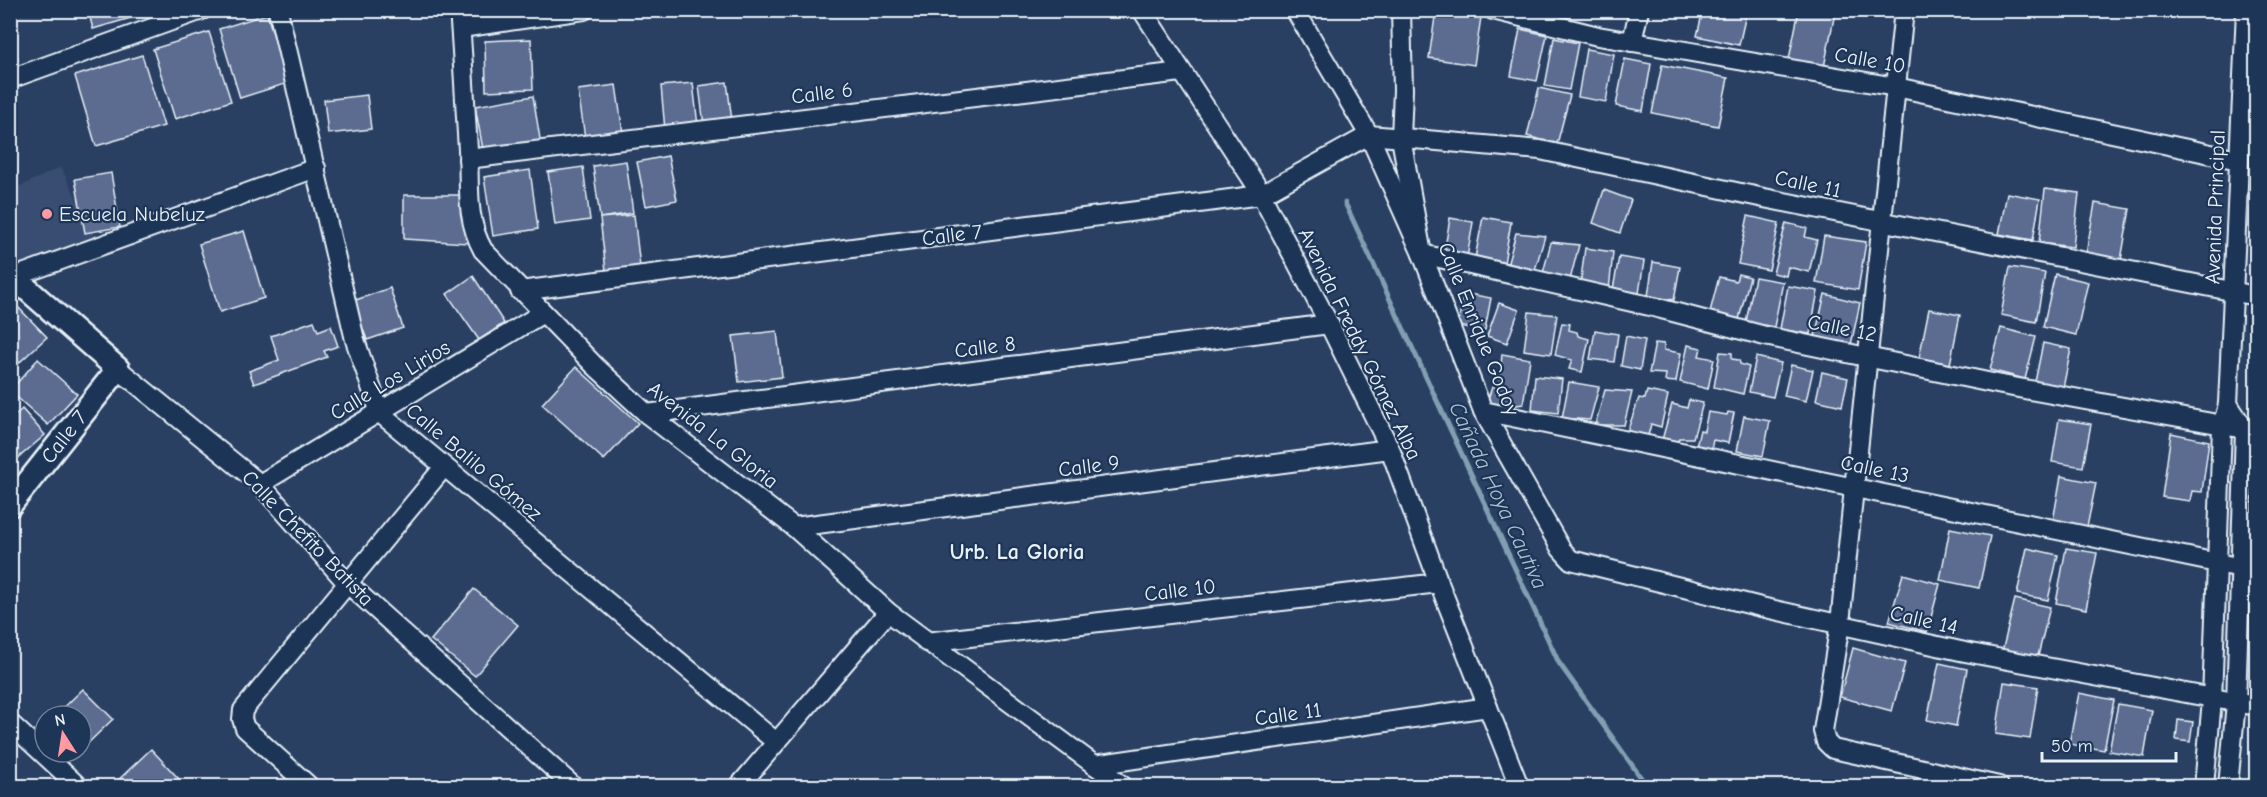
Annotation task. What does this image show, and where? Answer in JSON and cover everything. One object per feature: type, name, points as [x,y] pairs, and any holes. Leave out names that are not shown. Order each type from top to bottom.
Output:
[{"type":"street","points":[[10,79],[202,10]]},
{"type":"street","name":"Calle Balilo Gómez","points":[[278,10],[355,340],[380,414],[776,742]]},
{"type":"street","points":[[460,19],[584,10]]},
{"type":"street","name":"Avenida Freddy Gómez Alba","points":[[1142,10],[1261,195],[1329,324],[1390,449],[1439,583],[1519,786]]},
{"type":"street","points":[[1295,10],[1369,135],[1422,254]]},
{"type":"street","name":"Calle Enrique Godoy","points":[[1401,10],[1403,90],[1401,138],[1422,254],[1483,411],[1561,549],[1571,560],[1584,564]]},
{"type":"street","name":"Calle 10","points":[[1493,10],[1632,42],[1896,87],[2239,160]]},
{"type":"street","points":[[1632,42],[1639,10]]},
{"type":"street","points":[[1904,10],[1870,356],[1840,623],[1823,731],[1827,742],[1833,749],[1999,786]]},
{"type":"street","name":"Avenida Principal","points":[[2204,786],[2212,699],[2222,427],[2228,404],[2235,294],[2246,10]]},
{"type":"street","name":"Avenida La Gloria","points":[[460,19],[468,199],[474,235],[483,250],[520,291],[647,414],[794,527],[888,612],[926,642],[1123,786]]},
{"type":"street","name":"Calle 6","points":[[468,159],[1181,72]]},
{"type":"street","name":"Calle 11","points":[[1369,135],[1540,150],[2235,294],[2256,296]]},
{"type":"street","name":"Calle 7","points":[[520,291],[1261,195],[1369,135]]},
{"type":"street","points":[[12,275],[316,168]]},
{"type":"street","name":"Calle 12","points":[[1422,254],[1765,336],[2002,385],[2222,427],[2251,430]]},
{"type":"street","name":"Calle Chefito Batista","points":[[12,275],[118,369],[261,484],[347,583],[573,786]]},
{"type":"street","name":"Calle Los Lirios","points":[[261,484],[380,414],[543,313]]},
{"type":"street","name":"Calle 8","points":[[647,414],[1329,324]]},
{"type":"street","name":"Calle 7","points":[[10,505],[118,369]]},
{"type":"street","points":[[2228,404],[2251,430],[2248,570],[2228,786]]},
{"type":"street","name":"Calle 13","points":[[1483,411],[2248,570]]},
{"type":"street","name":"Calle 9","points":[[794,527],[1390,449]]},
{"type":"street","points":[[309,786],[245,728],[242,719],[243,710],[444,467]]},
{"type":"street","name":"Calle 14","points":[[1584,564],[1965,652],[2256,706]]},
{"type":"street","name":"Calle 10","points":[[926,642],[1439,583]]},
{"type":"street","points":[[739,786],[888,612]]},
{"type":"street","name":"Calle 11","points":[[1094,765],[1488,707]]},
{"type":"street","points":[[10,723],[78,786]]},
{"type":"shaded area","name":"Escuela Nubeluz","points":[[61,167],[95,236],[54,256],[17,268],[11,261],[10,191]]},
{"type":"building","points":[[88,10],[148,10],[148,13],[93,29]]},
{"type":"building","points":[[1436,10],[1481,17],[1474,65],[1429,58]]},
{"type":"building","points":[[1703,10],[1747,10],[1739,45],[1697,36]]},
{"type":"building","points":[[1799,10],[1835,13],[1824,67],[1789,59]]},
{"type":"building","points":[[267,14],[288,83],[240,98],[219,29]]},
{"type":"building","points":[[1520,29],[1547,35],[1537,81],[1511,76]]},
{"type":"building","points":[[209,32],[231,101],[175,119],[153,49]]},
{"type":"building","points":[[10,37],[18,60],[10,63]]},
{"type":"building","points":[[1554,38],[1578,43],[1569,90],[1545,86]]},
{"type":"building","points":[[531,39],[533,89],[486,91],[485,41]]},
{"type":"building","points":[[1586,49],[1614,54],[1606,102],[1578,97]]},
{"type":"building","points":[[142,55],[164,126],[96,146],[75,76]]},
{"type":"building","points":[[1625,59],[1651,64],[1643,111],[1616,106]]},
{"type":"building","points":[[1662,65],[1728,78],[1718,126],[1652,113]]},
{"type":"building","points":[[727,82],[732,121],[704,125],[699,86]]},
{"type":"building","points":[[693,83],[698,126],[665,130],[661,86]]},
{"type":"building","points":[[616,85],[623,133],[585,138],[578,90]]},
{"type":"building","points":[[1539,88],[1570,95],[1557,144],[1527,136]]},
{"type":"building","points":[[367,95],[371,129],[328,134],[324,100]]},
{"type":"building","points":[[533,96],[541,145],[484,155],[475,106]]},
{"type":"building","points":[[668,156],[677,200],[646,206],[637,162]]},
{"type":"building","points":[[626,161],[633,213],[600,218],[593,166]]},
{"type":"building","points":[[583,167],[590,220],[555,225],[548,172]]},
{"type":"building","points":[[530,170],[538,229],[493,236],[484,177]]},
{"type":"building","points":[[111,173],[120,227],[85,233],[75,179]]},
{"type":"building","points":[[2045,189],[2079,193],[2073,247],[2039,243]]},
{"type":"building","points":[[1604,190],[1631,200],[1620,233],[1593,223]]},
{"type":"building","points":[[2007,193],[2040,199],[2033,240],[1999,234]]},
{"type":"building","points":[[404,195],[461,195],[467,243],[404,239]]},
{"type":"building","points":[[2095,203],[2130,209],[2121,260],[2086,254]]},
{"type":"building","points":[[634,215],[640,267],[606,271],[600,218]]},
{"type":"building","points":[[1748,216],[1779,223],[1769,270],[1738,264]]},
{"type":"building","points":[[1483,217],[1511,222],[1504,263],[1475,258]]},
{"type":"building","points":[[1450,218],[1473,222],[1467,258],[1444,254]]},
{"type":"building","points":[[1786,223],[1807,228],[1805,237],[1817,240],[1809,272],[1788,267],[1786,276],[1773,273]]},
{"type":"building","points":[[244,231],[264,298],[220,312],[199,244]]},
{"type":"building","points":[[1516,233],[1545,236],[1535,270],[1507,266]]},
{"type":"building","points":[[1824,236],[1866,242],[1858,290],[1816,283]]},
{"type":"building","points":[[1551,242],[1579,245],[1570,280],[1542,277]]},
{"type":"building","points":[[1585,248],[1613,252],[1609,290],[1580,286]]},
{"type":"building","points":[[1619,257],[1644,261],[1639,293],[1613,289]]},
{"type":"building","points":[[1653,262],[1680,267],[1674,300],[1648,296]]},
{"type":"building","points":[[2010,267],[2045,273],[2036,322],[2001,315]]},
{"type":"building","points":[[1738,274],[1750,277],[1739,319],[1710,312],[1719,277],[1736,281]]},
{"type":"building","points":[[2055,274],[2088,282],[2076,335],[2043,327]]},
{"type":"building","points":[[473,276],[504,323],[479,340],[447,294]]},
{"type":"building","points":[[1755,277],[1783,282],[1774,327],[1746,322]]},
{"type":"building","points":[[1788,286],[1818,291],[1810,334],[1780,329]]},
{"type":"building","points":[[390,288],[403,328],[367,340],[353,301]]},
{"type":"building","points":[[1463,293],[1491,298],[1485,330],[1458,326]]},
{"type":"building","points":[[1825,294],[1860,303],[1851,345],[1815,336]]},
{"type":"building","points":[[14,303],[47,337],[10,371],[10,306]]},
{"type":"building","points":[[1499,303],[1519,310],[1507,343],[1487,336]]},
{"type":"building","points":[[1929,309],[1960,315],[1950,364],[1919,358]]},
{"type":"building","points":[[1529,312],[1557,315],[1551,354],[1524,350]]},
{"type":"building","points":[[314,321],[318,331],[331,326],[338,346],[324,351],[327,357],[254,384],[249,371],[279,360],[271,336]]},
{"type":"building","points":[[1562,323],[1570,324],[1569,330],[1589,339],[1582,372],[1569,369],[1572,360],[1555,355]]},
{"type":"building","points":[[2001,328],[2036,337],[2025,379],[1990,370]]},
{"type":"building","points":[[1595,330],[1618,334],[1614,362],[1590,359]]},
{"type":"building","points":[[777,331],[782,377],[739,382],[733,336]]},
{"type":"building","points":[[1626,336],[1645,340],[1640,370],[1621,366]]},
{"type":"building","points":[[1655,343],[1664,344],[1664,350],[1681,353],[1676,382],[1665,381],[1666,374],[1649,373]]},
{"type":"building","points":[[2043,343],[2071,349],[2063,388],[2035,382]]},
{"type":"building","points":[[1688,345],[1701,348],[1699,356],[1714,359],[1708,389],[1680,382]]},
{"type":"building","points":[[1720,352],[1732,353],[1732,359],[1739,360],[1740,364],[1749,367],[1743,394],[1714,387]]},
{"type":"building","points":[[1502,354],[1530,359],[1523,404],[1503,407],[1487,402],[1492,387],[1499,388]]},
{"type":"building","points":[[1756,357],[1781,363],[1773,397],[1749,392]]},
{"type":"building","points":[[38,359],[77,394],[48,425],[10,391]]},
{"type":"building","points":[[1791,365],[1813,370],[1806,401],[1784,396]]},
{"type":"building","points":[[576,367],[638,423],[604,460],[542,404]]},
{"type":"building","points":[[1822,372],[1848,378],[1842,406],[1816,400]]},
{"type":"building","points":[[1535,376],[1562,379],[1558,413],[1532,410]]},
{"type":"building","points":[[1569,382],[1599,387],[1590,420],[1562,418]]},
{"type":"building","points":[[1605,390],[1632,392],[1624,425],[1595,425]]},
{"type":"building","points":[[1647,391],[1668,395],[1661,427],[1651,424],[1648,436],[1627,432],[1639,398],[1645,399]]},
{"type":"building","points":[[1689,400],[1703,403],[1693,438],[1679,438],[1677,444],[1662,440],[1672,404],[1687,408]]},
{"type":"building","points":[[22,409],[45,435],[10,465],[10,420]]},
{"type":"building","points":[[1708,412],[1727,415],[1728,412],[1734,413],[1728,443],[1713,440],[1711,450],[1696,447],[1700,430],[1704,431]]},
{"type":"building","points":[[1744,416],[1770,421],[1763,456],[1737,451]]},
{"type":"building","points":[[2059,419],[2091,424],[2083,467],[2052,462]]},
{"type":"building","points":[[2171,433],[2209,441],[2202,492],[2192,491],[2190,501],[2162,497]]},
{"type":"building","points":[[2061,476],[2096,483],[2087,527],[2053,521]]},
{"type":"building","points":[[1950,528],[1990,536],[1979,588],[1940,580]]},
{"type":"building","points":[[2027,548],[2058,555],[2048,600],[2017,594]]},
{"type":"building","points":[[2066,548],[2097,553],[2086,609],[2056,603]]},
{"type":"building","points":[[1903,574],[1940,584],[1927,632],[1889,622]]},
{"type":"building","points":[[474,589],[518,625],[475,676],[431,640]]},
{"type":"building","points":[[2015,599],[2050,607],[2037,660],[2002,652]]},
{"type":"building","points":[[1853,648],[1905,663],[1892,711],[1840,697]]},
{"type":"building","points":[[1939,663],[1967,669],[1956,726],[1927,720]]},
{"type":"building","points":[[2004,682],[2038,687],[2030,739],[1996,734]]},
{"type":"building","points":[[83,689],[113,719],[93,738],[93,704],[67,704]]},
{"type":"building","points":[[2079,693],[2114,700],[2104,750],[2069,744]]},
{"type":"building","points":[[2118,704],[2152,710],[2144,757],[2109,751]]},
{"type":"building","points":[[2178,720],[2193,722],[2190,742],[2176,740]]},
{"type":"building","points":[[151,749],[179,779],[171,786],[112,786]]},
{"type":"waterway","name":"Cañada Hoya Cautiva","points":[[1345,203],[1559,663],[1647,786]]},
{"type":"place","name":"Escuela Nubeluz","points":[[47,214]]},
{"type":"district","name":"Urb. La Gloria","points":[[1017,551]]}]
